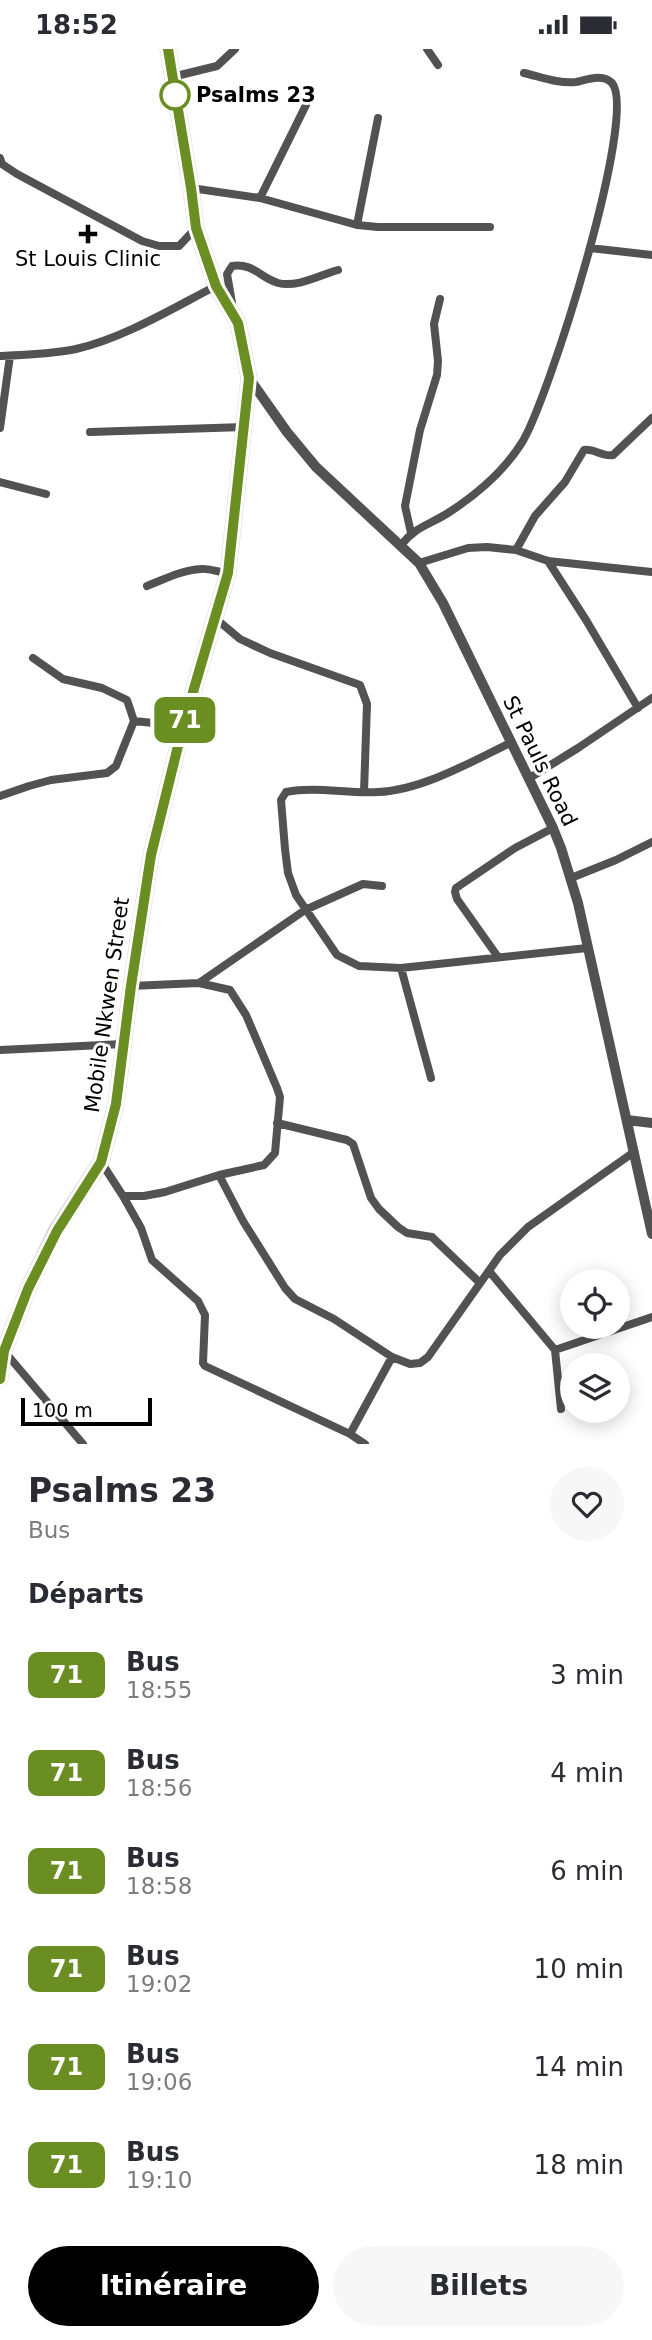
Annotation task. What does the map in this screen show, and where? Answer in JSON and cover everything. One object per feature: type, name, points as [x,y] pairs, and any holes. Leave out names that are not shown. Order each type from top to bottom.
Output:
[{"type":"highway","name":"Mobile Nkwen Street","points":[[0,1379],[4,1351],[28,1289],[57,1231],[101,1162],[116,1104],[151,855],[183,726],[228,573],[249,378],[238,323],[216,286],[196,228],[168,49]]},
{"type":"street","points":[[172,77],[217,66],[235,49]]},
{"type":"street","points":[[427,49],[438,65]]},
{"type":"street","points":[[401,545],[411,533],[439,518],[481,489],[522,443],[535,417],[577,297],[590,248],[617,125],[616,94],[612,83],[597,78],[562,82],[524,73]]},
{"type":"street","points":[[260,198],[306,105]]},
{"type":"street","points":[[357,225],[378,118]]},
{"type":"street","points":[[0,158],[2,165],[17,174],[142,241],[159,246],[179,246],[196,228]]},
{"type":"street","points":[[191,188],[260,198],[357,225],[490,227]]},
{"type":"street","points":[[590,248],[652,255]]},
{"type":"street","points":[[238,323],[228,289],[227,274],[232,266],[245,264],[278,282],[293,283],[338,270]]},
{"type":"street","points":[[0,356],[76,349],[131,328],[216,286]]},
{"type":"street","points":[[411,533],[405,506],[420,430],[437,375],[434,324],[440,299]]},
{"type":"street","points":[[0,428],[10,356]]},
{"type":"street","name":"St Pauls Road","points":[[249,378],[287,432],[316,467],[419,563],[443,603],[553,828],[571,878],[652,1234]]},
{"type":"street","points":[[516,550],[535,516],[565,482],[584,450],[589,449],[605,456],[613,455],[652,418]]},
{"type":"street","points":[[90,432],[244,427]]},
{"type":"street","points":[[0,482],[46,494]]},
{"type":"street","points":[[419,563],[468,548],[487,547],[516,550],[548,561],[652,572]]},
{"type":"street","points":[[548,561],[638,708]]},
{"type":"street","points":[[148,586],[192,570],[228,573]]},
{"type":"street","points":[[215,618],[240,639],[270,653],[360,685],[367,704],[364,792]]},
{"type":"street","points":[[0,796],[51,781],[107,773],[116,766],[134,721],[127,700],[102,688],[64,679],[33,658]]},
{"type":"street","points":[[528,779],[652,698]]},
{"type":"street","points":[[134,721],[183,726]]},
{"type":"street","points":[[510,743],[461,766],[398,790],[286,792],[281,800],[288,873],[296,895],[337,954],[359,966],[401,968],[587,948]]},
{"type":"street","points":[[498,957],[457,899],[456,888],[515,848],[553,828]]},
{"type":"street","points":[[571,878],[652,842]]},
{"type":"street","points":[[199,983],[305,910],[363,884],[382,886]]},
{"type":"street","points":[[401,968],[430,1078]]},
{"type":"street","points":[[123,1196],[165,1192],[219,1175],[264,1165],[275,1153],[280,1097],[246,1015],[230,990],[199,983],[131,986]]},
{"type":"street","points":[[0,1050],[123,1044]]},
{"type":"street","points":[[627,1119],[652,1123]]},
{"type":"street","points":[[277,1123],[347,1140],[353,1144],[371,1198],[379,1209],[407,1233],[432,1237],[480,1283]]},
{"type":"street","points":[[219,1175],[243,1221],[285,1288],[295,1299],[334,1319],[392,1357],[410,1364],[420,1363],[428,1357],[500,1255],[528,1227],[634,1152]]},
{"type":"street","points":[[101,1162],[138,1220],[152,1260],[198,1301],[202,1308],[205,1314],[202,1363],[351,1434],[365,1444]]},
{"type":"street","points":[[489,1271],[555,1350],[560,1399]]},
{"type":"street","points":[[555,1350],[652,1317]]},
{"type":"street","points":[[4,1351],[83,1444]]},
{"type":"street","points":[[351,1434],[392,1357]]},
{"type":"bus line","name":"71","points":[[0,1379],[4,1351],[28,1289],[57,1231],[101,1162],[116,1104],[151,855],[183,726],[228,573],[248,368],[238,323],[216,286],[196,228],[168,49]]},
{"type":"place","name":"Psalms 23","points":[[175,95]]},
{"type":"place","name":"St Louis Clinic","points":[[88,234]]}]
